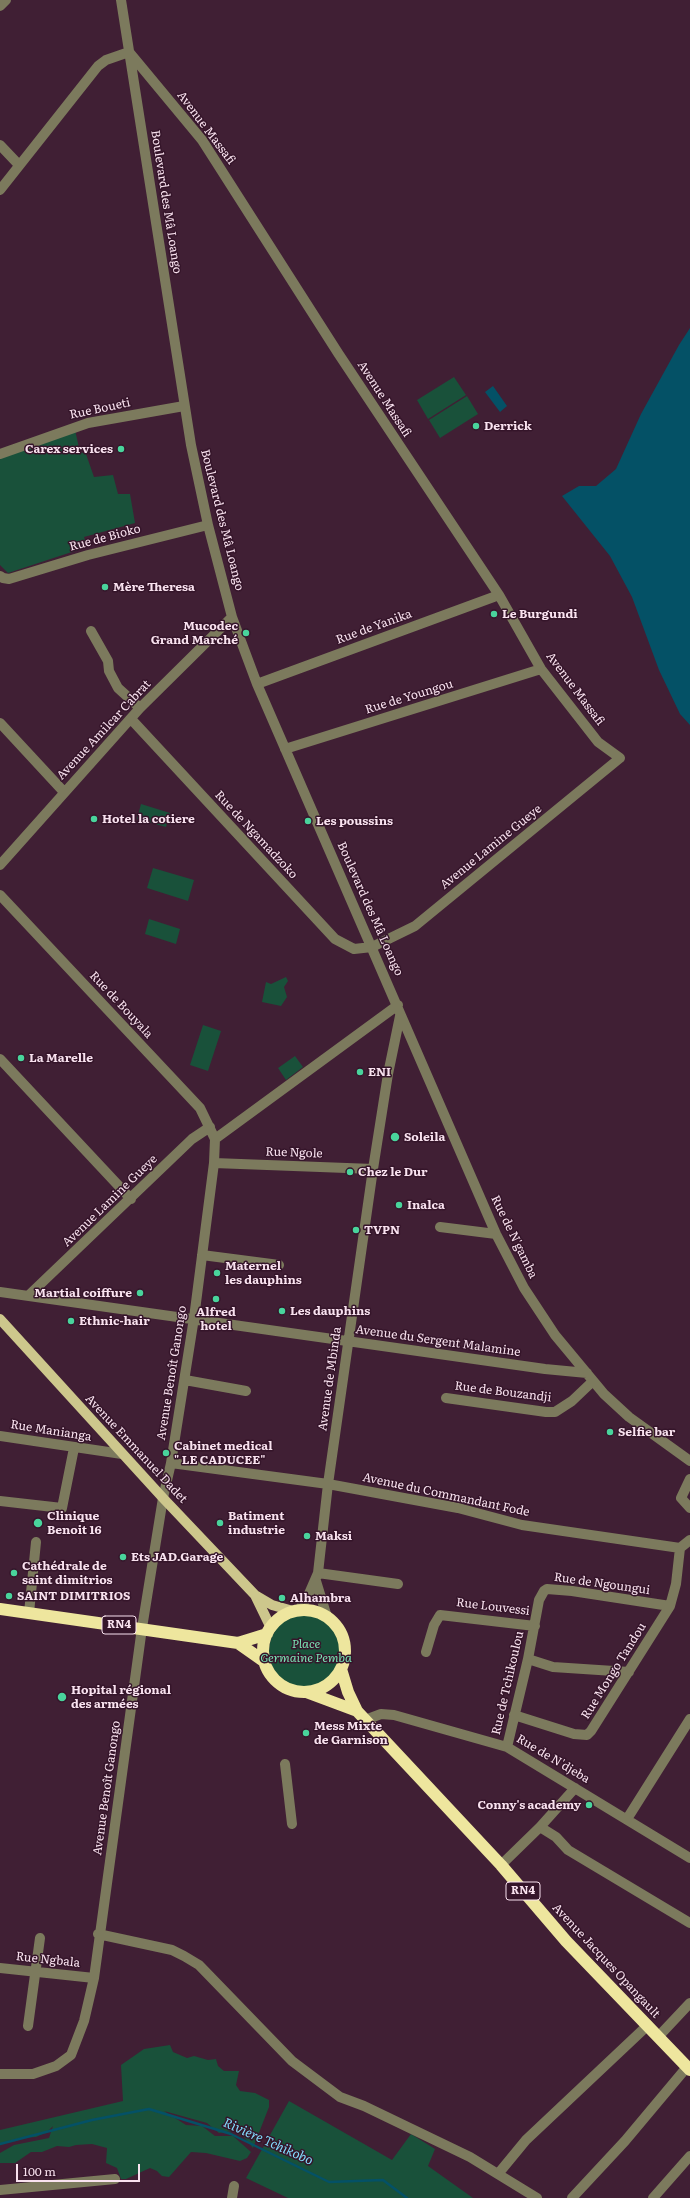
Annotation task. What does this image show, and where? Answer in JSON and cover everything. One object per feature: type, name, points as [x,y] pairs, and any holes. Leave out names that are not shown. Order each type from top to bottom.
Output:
[{"type":"highway","name":"RN4","points":[[0,1609],[142,1628],[238,1643],[265,1662],[271,1674],[280,1684],[293,1690],[306,1692],[361,1715]]},
{"type":"highway","points":[[296,1611],[309,1610],[328,1616]]},
{"type":"highway","name":"RN4","points":[[238,1643],[269,1631],[284,1615],[296,1611]]},
{"type":"highway","name":"RN4","points":[[328,1616],[338,1627],[344,1640],[345,1655],[341,1670],[348,1692],[361,1715]]},
{"type":"highway","points":[[265,1662],[264,1648],[269,1631]]},
{"type":"highway","points":[[306,1692],[320,1689],[332,1681],[341,1670]]},
{"type":"highway","name":"Avenue Jacques Opangault","points":[[361,1715],[500,1865],[566,1941],[688,2068]]},
{"type":"main road","name":"Avenue Emmanuel Dadet","points":[[0,1319],[122,1454],[255,1595],[272,1605],[296,1611]]},
{"type":"main road","name":"Avenue Emmanuel Dadet","points":[[255,1595],[269,1631]]},
{"type":"street","points":[[0,6],[6,0]]},
{"type":"street","name":"Boulevard des Mâ Loango","points":[[121,0],[191,445],[208,525],[232,617],[257,684],[398,1005],[400,1016]]},
{"type":"street","points":[[0,190],[98,66],[106,60],[129,52]]},
{"type":"street","name":"Avenue Massafi","points":[[129,52],[214,159],[342,359],[499,595],[541,669],[598,742],[620,758]]},
{"type":"street","points":[[0,144],[19,165]]},
{"type":"street","name":"Rue Boueti","points":[[0,454],[88,423],[184,406]]},
{"type":"street","name":"Rue de Bioko","points":[[5,577],[88,554],[208,525]]},
{"type":"street","name":"Rue de Yanika","points":[[257,684],[499,595]]},
{"type":"street","name":"Avenue Amilcar Cabrat","points":[[0,865],[140,708],[232,617]]},
{"type":"street","points":[[91,631],[105,655],[109,671],[118,688],[140,708]]},
{"type":"street","name":"Rue de Youngou","points":[[285,749],[541,669]]},
{"type":"street","name":"Rue de Ngamadzoko","points":[[130,719],[335,939],[354,950],[372,947]]},
{"type":"street","points":[[0,723],[64,792]]},
{"type":"street","name":"Avenue Lamine Gueye","points":[[372,947],[415,926],[620,758]]},
{"type":"street","name":"Rue de Bouyala","points":[[0,895],[200,1108],[215,1139]]},
{"type":"street","points":[[215,1139],[398,1005]]},
{"type":"street","name":"Avenue de Mbinda","points":[[328,1616],[317,1577],[328,1484],[373,1169],[388,1074],[400,1016]]},
{"type":"street","name":"Rue de N'gamba","points":[[400,1016],[496,1234],[540,1314],[555,1336],[590,1377],[629,1417],[690,1461]]},
{"type":"street","points":[[0,1059],[131,1199]]},
{"type":"street","name":"Avenue Lamine Gueye","points":[[29,1295],[192,1139],[210,1127]]},
{"type":"street","name":"Avenue Benoît Ganongo","points":[[0,2074],[33,2074],[56,2066],[71,2054],[77,2043],[94,1978],[98,1934],[126,1750],[142,1628],[163,1498],[171,1464],[194,1318],[214,1163],[215,1139]]},
{"type":"street","name":"Rue Ngole","points":[[214,1163],[373,1169]]},
{"type":"street","points":[[440,1227],[496,1234]]},
{"type":"street","points":[[202,1255],[279,1265]]},
{"type":"street","name":"Avenue du Sergent Malamine","points":[[0,1292],[194,1318],[545,1369],[590,1377]]},
{"type":"street","name":"Rue de Bouzandji","points":[[446,1398],[554,1412],[572,1401],[590,1377]]},
{"type":"street","points":[[185,1380],[246,1391]]},
{"type":"street","name":"Rue Manianga","points":[[0,1436],[122,1454]]},
{"type":"street","points":[[0,1501],[62,1508],[74,1448]]},
{"type":"street","name":"Avenue du Commandant Fode","points":[[171,1464],[328,1484],[458,1508],[522,1525],[680,1548]]},
{"type":"street","points":[[690,1479],[681,1498],[690,1508]]},
{"type":"street","points":[[680,1548],[690,1540]]},
{"type":"street","points":[[29,1613],[36,1542]]},
{"type":"street","name":"Rue Mongo Tandou","points":[[514,1715],[574,1734],[587,1735],[629,1672],[670,1606],[676,1584],[680,1548]]},
{"type":"street","points":[[317,1577],[398,1584]]},
{"type":"street","name":"Avenue de Mbinda","points":[[296,1611],[317,1577]]},
{"type":"street","name":"Rue de Ngoungui","points":[[535,1626],[541,1594],[547,1589],[670,1606]]},
{"type":"street","name":"Rue Louvessi","points":[[426,1652],[434,1625],[440,1614],[535,1626]]},
{"type":"street","name":"Rue de Tchikoulou","points":[[507,1747],[535,1626]]},
{"type":"street","points":[[528,1659],[554,1667],[629,1672]]},
{"type":"street","name":"Rue de N'djeba","points":[[361,1715],[394,1715],[507,1747],[690,1858]]},
{"type":"street","points":[[627,1819],[690,1719]]},
{"type":"street","points":[[286,1764],[292,1824]]},
{"type":"street","points":[[500,1865],[540,1827],[575,1788]]},
{"type":"street","points":[[540,1827],[556,1837],[568,1850],[690,1923]]},
{"type":"street","points":[[98,1934],[172,1950],[199,1965],[292,2061],[340,2097],[364,2106],[470,2157],[536,2198]]},
{"type":"street","points":[[28,2026],[40,1938]]},
{"type":"street","name":"Rue Ngbala","points":[[0,1968],[94,1978]]},
{"type":"street","points":[[658,2036],[690,2003]]},
{"type":"street","points":[[498,2174],[526,2140],[648,2025]]},
{"type":"street","points":[[0,2081],[44,2075],[56,2066]]},
{"type":"street","points":[[572,2198],[688,2068]]},
{"type":"street","points":[[654,2198],[690,2156]]},
{"type":"street","points":[[0,2190],[115,2179]]},
{"type":"street","points":[[232,2198],[234,2186]]},
{"type":"green space","points":[[454,377],[466,395],[428,419],[417,400]]},
{"type":"green space","points":[[467,396],[478,414],[440,438],[429,420]]},
{"type":"green space","points":[[75,430],[80,452],[86,454],[94,477],[113,475],[118,494],[130,494],[135,523],[84,537],[87,547],[8,573],[0,565],[0,456]]},
{"type":"green space","points":[[141,804],[170,813],[166,827],[137,819]]},
{"type":"green space","points":[[153,868],[194,880],[188,901],[147,888]]},
{"type":"green space","points":[[149,919],[180,929],[176,944],[145,934]]},
{"type":"green space","points":[[286,977],[288,981],[284,987],[287,997],[281,1006],[262,1002],[266,982],[271,984]]},
{"type":"green space","points":[[203,1025],[221,1031],[208,1071],[190,1065]]},
{"type":"green space","points":[[295,1056],[303,1067],[286,1080],[278,1068]]},
{"type":"green space","name":"Place Germaine Pemba","points":[[306,1614],[320,1617],[332,1625],[340,1637],[343,1651],[340,1665],[332,1677],[320,1685],[306,1688],[292,1685],[280,1677],[272,1665],[269,1651],[272,1637],[280,1625],[292,1617]]},
{"type":"green space","points":[[170,2045],[173,2052],[187,2058],[194,2056],[208,2060],[216,2059],[218,2066],[224,2071],[239,2071],[236,2085],[240,2091],[255,2093],[269,2100],[269,2107],[253,2148],[243,2136],[233,2131],[219,2133],[207,2123],[164,2111],[186,2125],[202,2126],[215,2136],[233,2136],[251,2152],[247,2158],[240,2161],[206,2153],[191,2152],[169,2177],[162,2176],[157,2171],[150,2168],[126,2179],[121,2179],[117,2168],[106,2163],[107,2148],[92,2144],[69,2147],[57,2146],[42,2152],[31,2152],[15,2163],[0,2163],[0,2153],[14,2145],[49,2138],[53,2126],[47,2132],[36,2137],[21,2138],[3,2144],[0,2144],[0,2130],[123,2101],[121,2065],[144,2049]]},
{"type":"green space","points":[[289,2101],[392,2160],[411,2134],[435,2149],[428,2166],[473,2198],[288,2198],[246,2178]]},
{"type":"water","points":[[690,328],[690,725],[680,714],[659,670],[632,597],[610,556],[562,496],[579,486],[596,486],[616,469],[641,414]]},
{"type":"water","points":[[493,386],[507,406],[500,412],[485,392]]},
{"type":"waterway","name":"Rivière Tchikobo","points":[[0,2144],[92,2120],[149,2109],[231,2134],[329,2182],[383,2180],[407,2198]]},
{"type":"place","name":"Derrick","points":[[476,426]]},
{"type":"place","name":"Carex services","points":[[121,449]]},
{"type":"place","name":"Mère Theresa","points":[[105,587]]},
{"type":"place","name":"Le Burgundi","points":[[494,614]]},
{"type":"place","name":"Mucodec Grand Marché","points":[[246,633]]},
{"type":"place","name":"Hotel la cotiere","points":[[94,819]]},
{"type":"place","name":"Les poussins","points":[[308,821]]},
{"type":"place","name":"La Marelle","points":[[21,1058]]},
{"type":"place","name":"ENI","points":[[360,1072]]},
{"type":"place","name":"Soleila","points":[[395,1137]]},
{"type":"place","name":"Chez le Dur","points":[[350,1172]]},
{"type":"place","name":"Inalca","points":[[399,1205]]},
{"type":"place","name":"TVPN","points":[[356,1230]]},
{"type":"place","name":"Maternel les dauphins","points":[[217,1273]]},
{"type":"place","name":"Martial coiffure","points":[[140,1293]]},
{"type":"place","name":"Alfred hotel","points":[[216,1299]]},
{"type":"place","name":"Les dauphins","points":[[282,1311]]},
{"type":"place","name":"Ethnic-hair","points":[[71,1321]]},
{"type":"place","name":"Selfie bar","points":[[610,1432]]},
{"type":"place","name":"Cabinet medical \" LE CADUCEE\"","points":[[166,1453]]},
{"type":"place","name":"Clinique Benoit 16","points":[[38,1523]]},
{"type":"place","name":"Batiment industrie","points":[[220,1523]]},
{"type":"place","name":"Maksi","points":[[307,1536]]},
{"type":"place","name":"Ets JAD.Garage","points":[[123,1557]]},
{"type":"place","name":"Cathédrale de saint dimitrios","points":[[14,1573]]},
{"type":"place","name":"SAINT DIMITRIOS","points":[[9,1596]]},
{"type":"place","name":"Alhambra","points":[[282,1598]]},
{"type":"place","name":"Hopital régional des armées","points":[[62,1697]]},
{"type":"place","name":"Mess Mixte de Garnison","points":[[306,1733]]},
{"type":"place","name":"Conny's academy","points":[[589,1805]]}]
